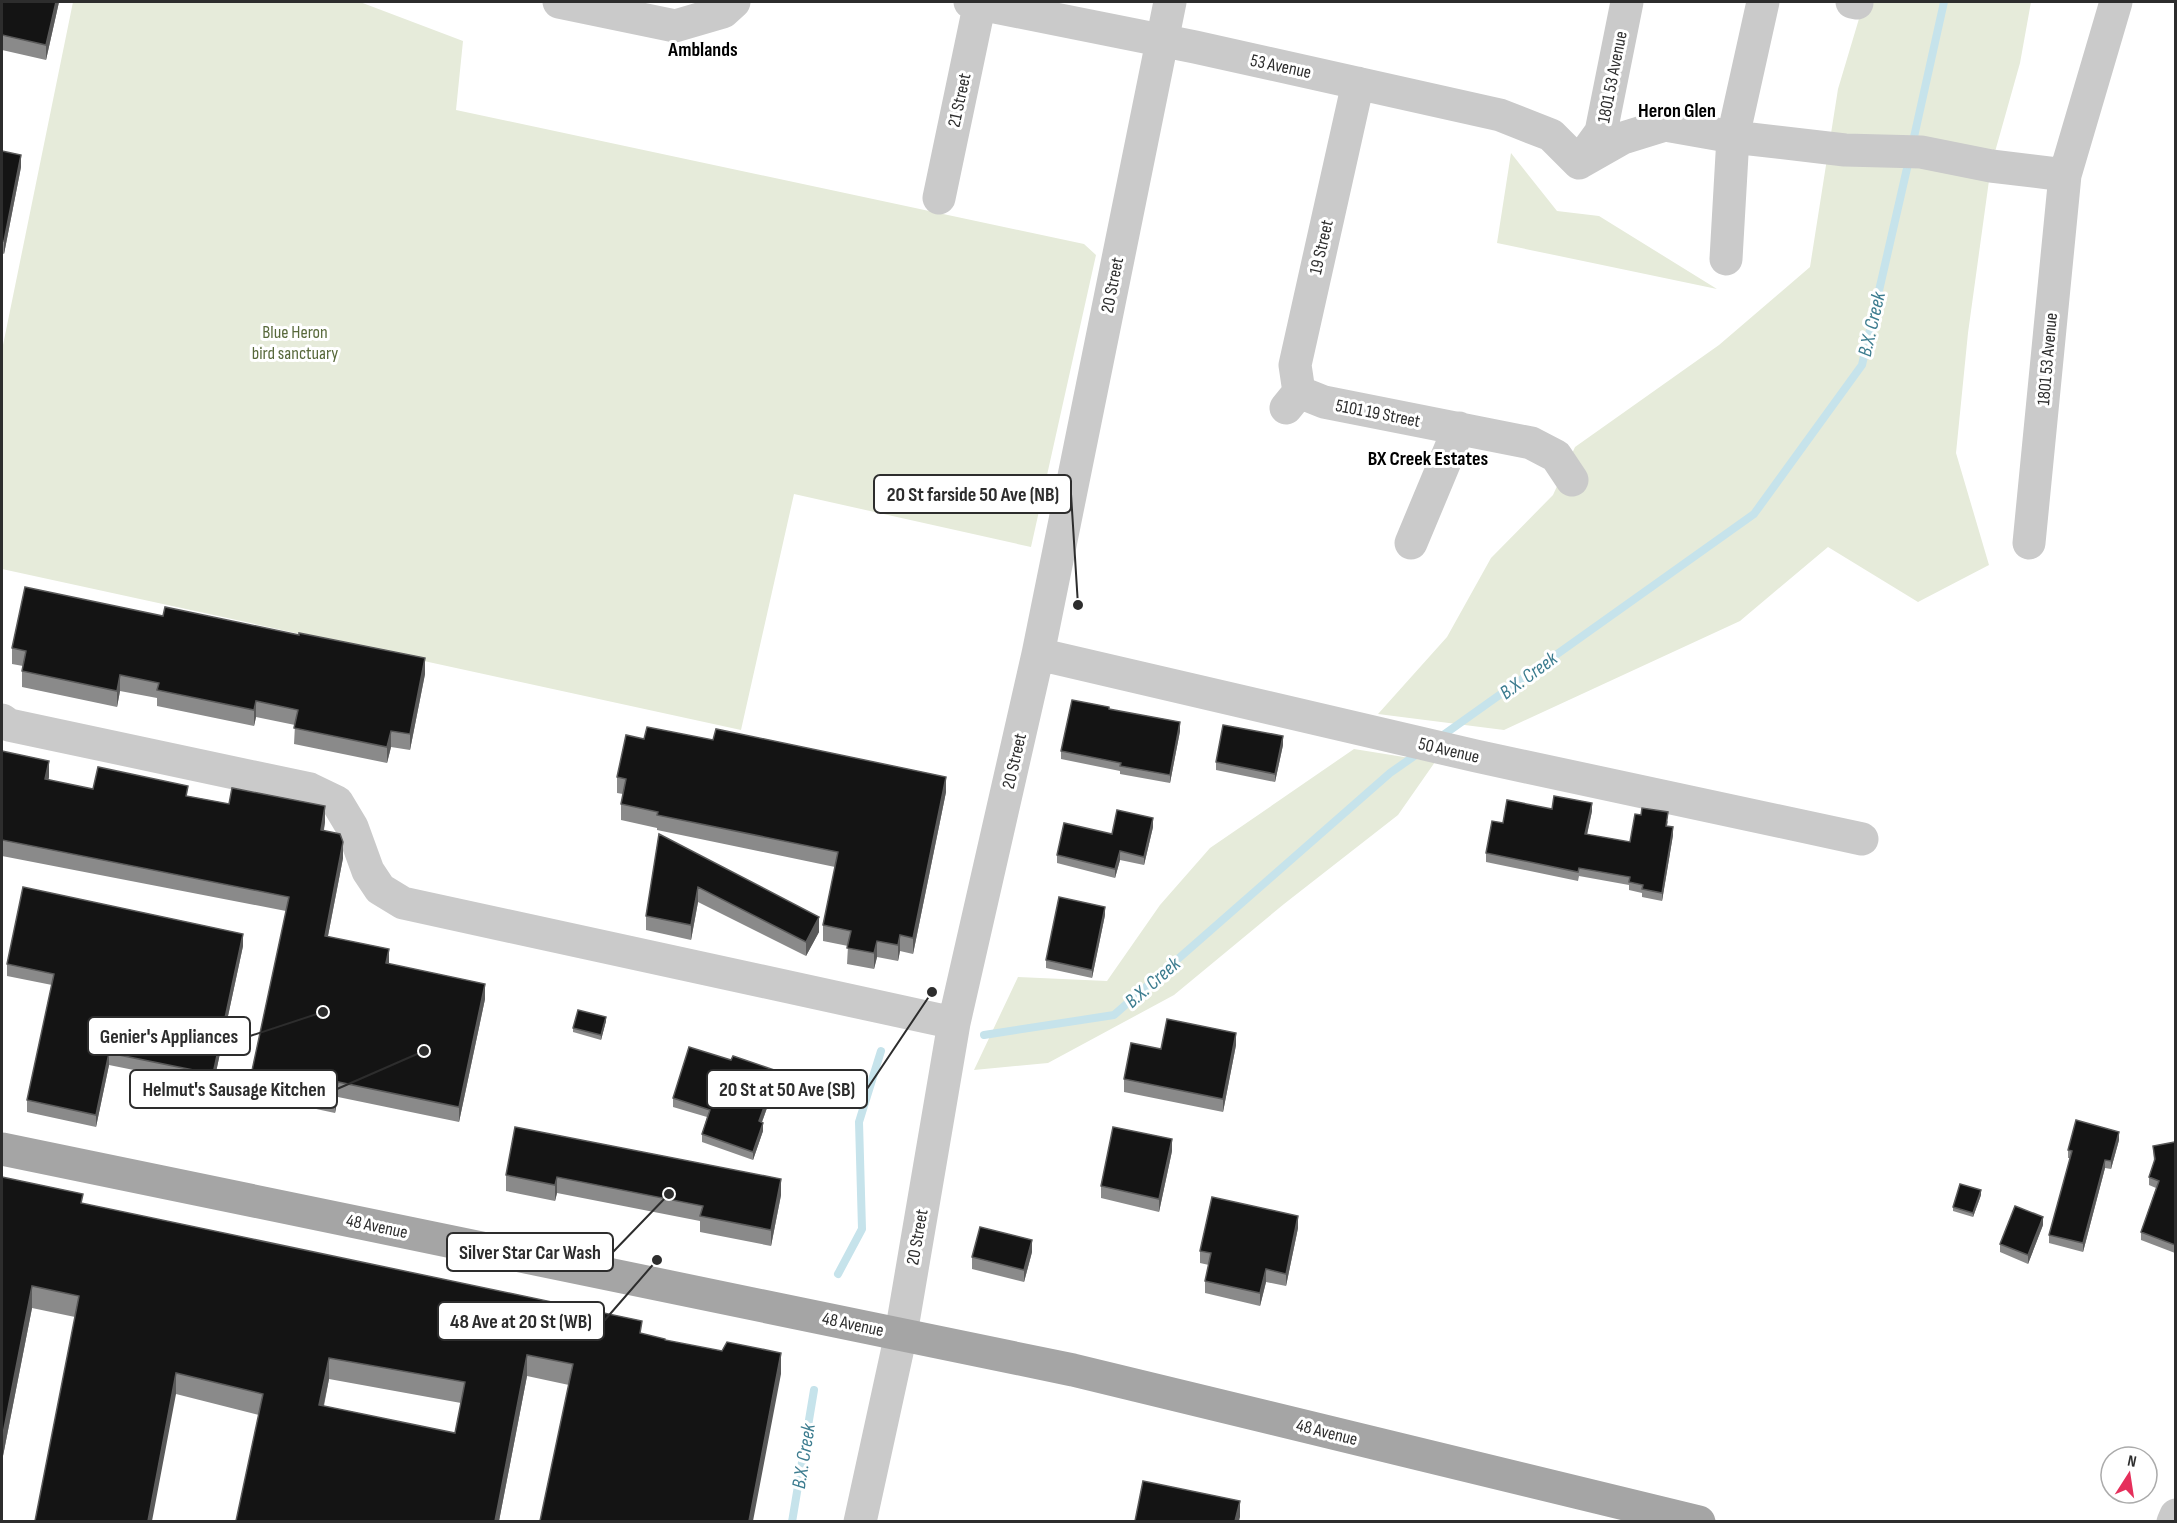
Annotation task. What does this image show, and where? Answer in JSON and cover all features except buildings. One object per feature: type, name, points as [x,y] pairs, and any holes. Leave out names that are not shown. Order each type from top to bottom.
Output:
[{"type":"main road","name":"48 Avenue","points":[[2,1149],[1073,1370],[1699,1521]]},
{"type":"street","points":[[559,2],[675,26],[723,12],[734,2]]},
{"type":"street","name":"53 Avenue","points":[[976,2],[1162,40],[1500,115],[1551,135],[1579,163]]},
{"type":"street","name":"21 Street","points":[[939,198],[976,2]]},
{"type":"street","name":"20 Street","points":[[860,1521],[901,1334],[954,1023],[1038,654],[1170,2]]},
{"type":"street","name":"1801 53 Avenue","points":[[1579,163],[1601,132],[1627,2]]},
{"type":"street","points":[[1726,259],[1733,136],[1764,2]]},
{"type":"street","name":"1801 53 Avenue","points":[[2030,543],[2065,175],[2116,2]]},
{"type":"street","name":"19 Street","points":[[1292,400],[1294,365],[1358,83]]},
{"type":"street","name":"1801 53 Avenue","points":[[1579,163],[1623,138],[1665,125],[1845,150],[1921,152],[1991,166],[2065,175]]},
{"type":"street","name":"5101 19 Street","points":[[1292,400],[1324,402],[1531,443],[1556,456],[1572,480]]},
{"type":"street","points":[[1412,543],[1459,428]]},
{"type":"street","name":"50 Avenue","points":[[1038,654],[1449,750],[1862,839]]},
{"type":"street","points":[[2,720],[9,725],[310,789],[338,802],[352,827],[368,871],[380,889],[403,903],[954,1023]]},
{"type":"street","points":[[2173,1521],[2175,1515]]},
{"type":"green space","name":"Blue Heron bird sanctuary","points":[[73,2],[360,2],[463,41],[456,110],[1084,244],[1096,255],[1031,547],[794,494],[741,730],[2,569],[2,350]]},
{"type":"green space","points":[[1864,2],[2031,2],[2020,63],[1991,166],[1968,333],[1956,453],[1989,565],[1918,602],[1828,547],[1740,621],[1504,730],[1378,714],[1447,637],[1491,558],[1553,495],[1575,447],[1719,345],[1810,267],[1838,89]]},
{"type":"green space","points":[[1511,153],[1557,211],[1599,216],[1717,289],[1497,243]]},
{"type":"green space","points":[[1354,749],[1435,762],[1398,815],[1284,904],[1174,995],[1048,1063],[974,1070],[1018,977],[1107,981],[1160,905],[1210,848]]},
{"type":"waterway","name":"B.X. Creek","points":[[1914,137],[1944,2]]},
{"type":"waterway","name":"B.X. Creek","points":[[1439,738],[1754,514],[1862,365],[1908,164]]},
{"type":"waterway","name":"B.X. Creek","points":[[984,1035],[1114,1015],[1390,773],[1420,752]]},
{"type":"waterway","name":"B.X. Creek","points":[[838,1274],[862,1229],[859,1122],[881,1051]]},
{"type":"waterway","name":"B.X. Creek","points":[[792,1522],[814,1390]]},
{"type":"place","name":"20 St farside 50 Ave (NB)","points":[[1078,605]]},
{"type":"place","name":"20 St at 50 Ave (SB)","points":[[932,992]]},
{"type":"place","name":"Genier's Appliances","points":[[323,1012]]},
{"type":"place","name":"Helmut's Sausage Kitchen","points":[[424,1051]]},
{"type":"place","name":"Silver Star Car Wash","points":[[669,1194]]},
{"type":"place","name":"48 Ave at 20 St (WB)","points":[[657,1260]]},
{"type":"district","name":"Amblands","points":[[703,49]]},
{"type":"district","name":"Heron Glen","points":[[1677,110]]},
{"type":"district","name":"BX Creek Estates","points":[[1428,458]]}]
